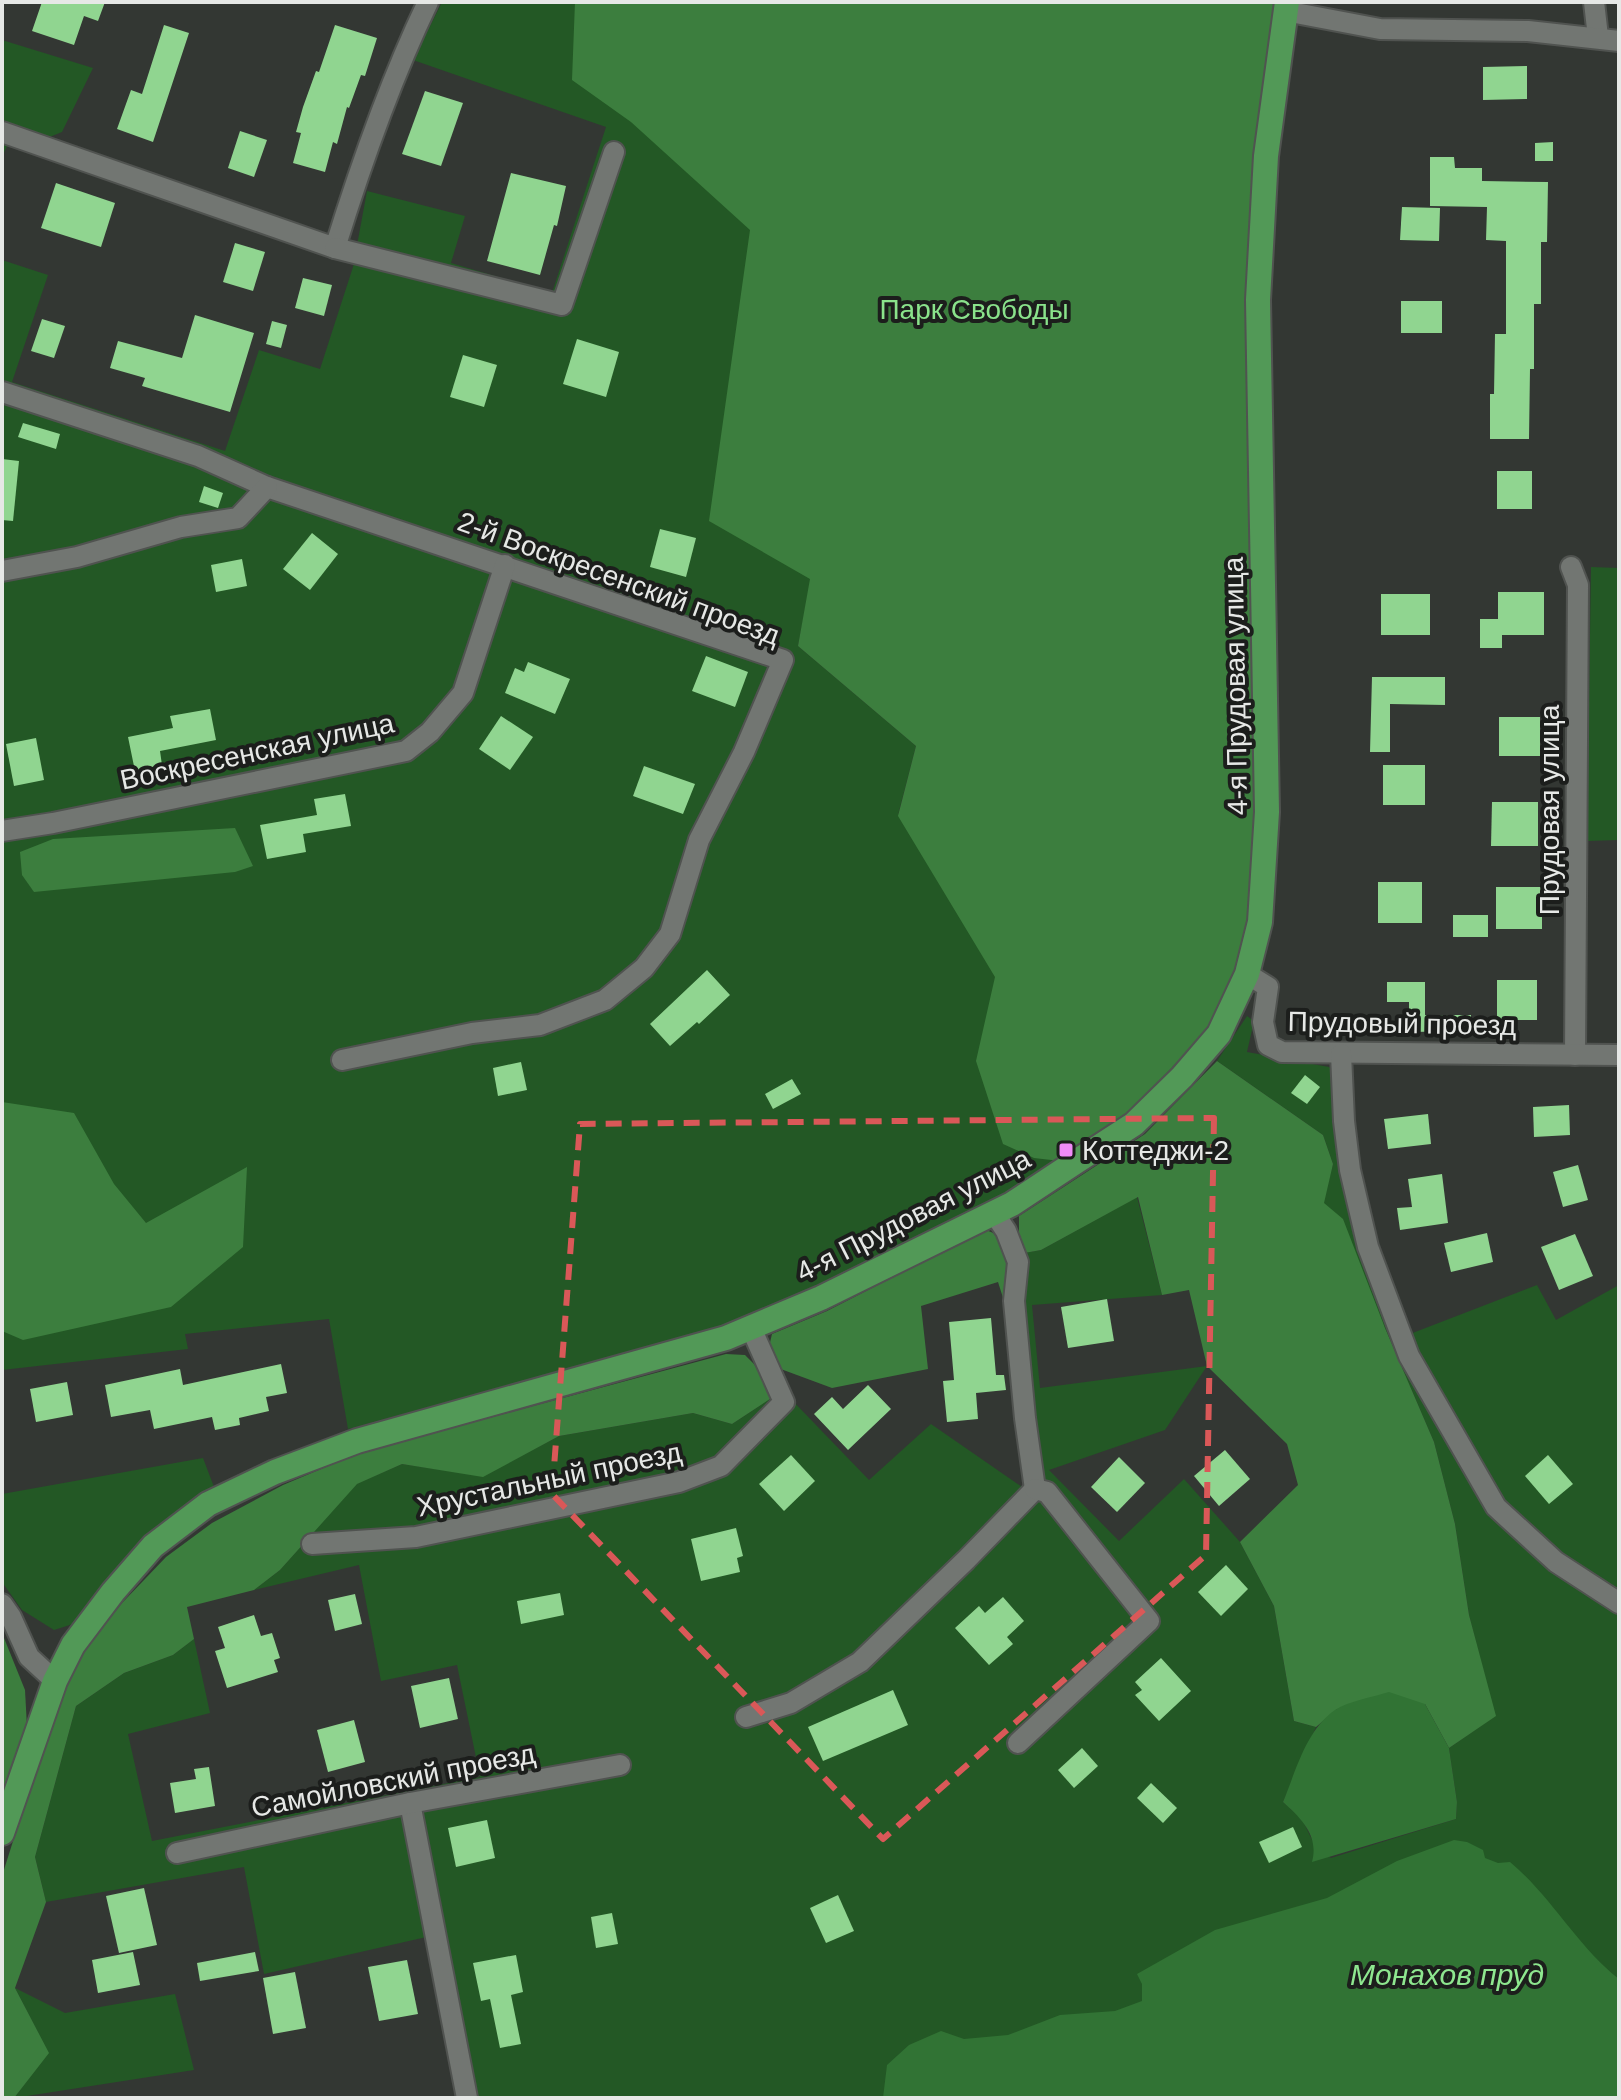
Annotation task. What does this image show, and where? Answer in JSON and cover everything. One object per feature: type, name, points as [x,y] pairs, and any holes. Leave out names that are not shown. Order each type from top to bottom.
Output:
[{"type":"main road","name":"4-я Прудовая улица","points":[[2,1833],[55,1681],[73,1645],[153,1546],[208,1504],[275,1472],[357,1441],[641,1363],[751,1328],[821,1298],[1012,1204],[1134,1124],[1182,1077],[1219,1034],[1247,974],[1260,922],[1267,812],[1258,300],[1266,156],[1286,7]]},
{"type":"street","points":[[335,248],[355,183],[403,54],[428,2]]},
{"type":"street","points":[[1594,2],[1598,37]]},
{"type":"street","points":[[1286,7],[1380,29],[1528,31],[1619,41]]},
{"type":"street","points":[[2,132],[335,248],[562,305],[614,152]]},
{"type":"street","name":"2-й Воскресенский проезд","points":[[2,392],[198,456],[267,487],[783,660],[744,752],[699,840],[670,934],[644,968],[605,1000],[540,1025],[472,1033],[342,1060]]},
{"type":"street","points":[[2,571],[77,557],[181,527],[238,518],[267,487]]},
{"type":"street","name":"Воскресенская улица","points":[[2,831],[406,751],[430,732],[463,693],[505,565]]},
{"type":"street","name":"Прудовая улица","points":[[1571,567],[1578,585],[1575,1055]]},
{"type":"street","name":"Прудовый проезд","points":[[1247,974],[1268,987],[1263,1022],[1268,1045],[1282,1052],[1619,1055]]},
{"type":"street","points":[[1341,1054],[1350,1170],[1368,1247],[1409,1356],[1496,1507],[1556,1562],[1619,1603]]},
{"type":"street","points":[[994,1213],[1006,1231],[1018,1262],[1014,1301],[1035,1489]]},
{"type":"street","name":"Хрустальный проезд","points":[[312,1544],[416,1537],[679,1482],[721,1466],[784,1402],[751,1328]]},
{"type":"street","points":[[1018,1743],[1149,1621],[1047,1492],[1035,1489]]},
{"type":"street","points":[[746,1717],[791,1703],[860,1662],[1035,1489]]},
{"type":"street","points":[[2,1604],[29,1657],[55,1681]]},
{"type":"street","name":"Самойловский проезд","points":[[177,1853],[410,1803],[620,1765]]},
{"type":"street","points":[[410,1803],[467,2098]]},
{"type":"highlighted area","points":[[1214,1118],[1206,1555],[883,1839],[552,1494],[580,1124]]},
{"type":"green space","points":[[442,2],[1278,2],[1172,1069],[1126,1114],[1006,1194],[814,1291],[742,1321],[348,1429],[329,1319],[185,1334],[188,1349],[2,1370],[2,260],[48,275],[12,382],[225,451],[259,350],[320,369],[353,267],[367,191],[465,216],[451,263],[552,293],[606,127],[413,60]],"holes":[[[811,579],[981,607],[898,815],[916,746],[798,646]]]},
{"type":"green space","name":"Парк Свободы","points":[[575,2],[1276,2],[1260,157],[1260,811],[1251,912],[1238,968],[1213,1026],[1126,1114],[1060,1161],[1034,1158],[1003,1144],[976,1061],[995,977],[898,816],[916,746],[798,646],[810,579],[709,521],[750,230],[631,122],[572,80]]},
{"type":"green space","points":[[2,40],[93,68],[62,132],[47,138],[16,127],[2,157]]},
{"type":"green space","points":[[1591,567],[1619,568],[1619,840],[1587,841]]},
{"type":"green space","points":[[235,828],[253,866],[235,872],[34,892],[22,875],[20,852],[53,839]]},
{"type":"green space","points":[[1247,1016],[1254,1021],[1247,1052],[1329,1067],[1347,1083],[1358,1170],[1376,1247],[1410,1334],[1537,1285],[1556,1320],[1619,1285],[1619,2098],[479,2098],[444,1933],[264,1974],[244,1867],[46,1902],[35,1857],[76,1706],[124,1673],[173,1655],[194,1639],[210,1713],[128,1734],[152,1841],[480,1777],[457,1665],[381,1681],[359,1565],[254,1590],[280,1570],[356,1484],[402,1464],[483,1476],[559,1436],[693,1413],[732,1424],[773,1397],[789,1397],[869,1480],[931,1424],[1025,1489],[1019,1254],[1041,1250],[1137,1197],[1162,1295],[1032,1305],[1040,1388],[1207,1366],[1165,1430],[1049,1470],[1119,1541],[1184,1479],[1240,1542],[1274,1606],[1294,1721],[1316,1727],[1283,1802],[1302,1819],[1316,1848],[1331,1858],[1456,1819],[1457,1802],[1449,1748],[1495,1716],[1469,1615],[1455,1524],[1434,1442],[1385,1328],[1323,1203],[1333,1164],[1323,1135],[1217,1061]]},
{"type":"green space","points":[[1217,1061],[1323,1135],[1333,1164],[1324,1203],[1343,1219],[1434,1442],[1455,1524],[1469,1615],[1496,1716],[1449,1748],[1425,1704],[1337,1709],[1316,1727],[1294,1721],[1274,1606],[1240,1542],[1298,1485],[1287,1444],[1207,1366],[1189,1290],[1162,1295],[1138,1197],[1041,1250],[1019,1254],[1019,1216],[1145,1134]]},
{"type":"green space","points":[[2,1102],[74,1113],[114,1184],[146,1223],[247,1167],[243,1247],[171,1307],[23,1340],[2,1331]]},
{"type":"green space","points":[[985,1230],[1003,1241],[1007,1250],[1009,1271],[1005,1304],[998,1282],[921,1306],[928,1369],[832,1388],[778,1368],[768,1351],[772,1334],[827,1311]]},
{"type":"green space","points":[[726,1354],[745,1355],[754,1364],[773,1397],[732,1424],[693,1413],[559,1436],[483,1477],[402,1464],[357,1484],[280,1570],[254,1590],[187,1607],[194,1639],[173,1655],[124,1673],[76,1706],[35,1857],[46,1902],[15,1988],[49,2053],[14,2098],[2,2098],[2,1876],[52,1718],[83,1652],[122,1603],[166,1557],[212,1523],[283,1485],[359,1453]]},
{"type":"green space","points":[[203,1458],[214,1487],[144,1537],[76,1623],[54,1630],[22,1610],[2,1582],[2,1494]]},
{"type":"green space","points":[[2,1633],[25,1690],[27,1727],[2,1803]]},
{"type":"green space","points":[[15,1988],[65,2013],[175,1994],[194,2070],[14,2098],[48,2052]]},
{"type":"water","points":[[1389,1692],[1425,1704],[1449,1748],[1457,1802],[1456,1819],[1312,1862],[1311,1836],[1283,1802],[1303,1752],[1316,1728],[1335,1710]]},
{"type":"water","name":"Монахов пруд","points":[[1454,1840],[1483,1850],[1485,1858],[1498,1863],[1510,1862],[1539,1890],[1590,1952],[1619,1979],[1619,2098],[883,2098],[887,2065],[909,2045],[941,2031],[964,2039],[1008,2035],[1060,2015],[1115,2011],[1142,2001],[1142,1984],[1137,1974],[1215,1930],[1327,1898],[1397,1861]]},
{"type":"building","points":[[42,2],[105,2],[98,21],[84,16],[74,45],[32,31]]},
{"type":"building","points":[[164,25],[189,33],[153,142],[117,129],[131,90],[142,94]]},
{"type":"building","points":[[335,25],[377,38],[365,76],[361,75],[347,107],[337,144],[333,142],[325,172],[293,163],[301,133],[296,132],[303,107]]},
{"type":"building","points":[[1527,66],[1527,99],[1483,100],[1483,67]]},
{"type":"building","points":[[425,91],[463,103],[441,166],[402,154]]},
{"type":"building","points":[[240,131],[267,140],[254,177],[228,168]]},
{"type":"building","points":[[1553,142],[1553,161],[1535,161],[1535,143]]},
{"type":"building","points":[[1430,157],[1454,157],[1455,168],[1482,168],[1482,181],[1548,182],[1547,242],[1541,242],[1541,304],[1534,304],[1534,369],[1530,369],[1529,439],[1490,439],[1495,334],[1506,334],[1506,241],[1486,240],[1487,207],[1430,206]]},
{"type":"building","points":[[511,173],[566,186],[557,226],[554,225],[540,275],[487,261]]},
{"type":"building","points":[[56,183],[115,203],[101,247],[41,228]]},
{"type":"building","points":[[1402,207],[1440,208],[1439,241],[1400,240]]},
{"type":"building","points":[[235,243],[265,252],[253,291],[223,282]]},
{"type":"building","points":[[303,278],[332,285],[324,316],[295,308]]},
{"type":"building","points":[[1401,301],[1442,301],[1442,333],[1401,333]]},
{"type":"building","points":[[195,315],[254,333],[230,412],[142,386],[145,378],[110,368],[118,341],[182,358]]},
{"type":"building","points":[[42,319],[65,326],[54,358],[31,351]]},
{"type":"building","points":[[272,321],[287,325],[281,348],[266,344]]},
{"type":"building","points":[[577,339],[619,352],[606,397],[563,384]]},
{"type":"building","points":[[463,355],[497,365],[484,407],[450,397]]},
{"type":"building","points":[[23,423],[60,434],[56,449],[18,437]]},
{"type":"building","points":[[2,459],[19,461],[13,521],[2,520]]},
{"type":"building","points":[[1497,471],[1532,471],[1532,509],[1497,509]]},
{"type":"building","points":[[204,486],[223,493],[218,508],[199,502]]},
{"type":"building","points":[[660,529],[696,538],[686,577],[650,567]]},
{"type":"building","points":[[312,533],[338,554],[310,590],[283,569]]},
{"type":"building","points":[[242,559],[247,586],[216,592],[211,565]]},
{"type":"building","points":[[1498,592],[1544,592],[1544,635],[1502,635],[1502,648],[1480,648],[1480,619],[1498,619]]},
{"type":"building","points":[[1381,594],[1430,594],[1430,635],[1381,635]]},
{"type":"building","points":[[706,656],[748,672],[735,707],[692,691]]},
{"type":"building","points":[[528,662],[570,679],[555,714],[505,693],[515,668],[524,672]]},
{"type":"building","points":[[1372,677],[1445,677],[1445,705],[1390,704],[1390,752],[1370,752]]},
{"type":"building","points":[[210,709],[216,740],[160,751],[162,765],[135,771],[128,737],[173,728],[170,716]]},
{"type":"building","points":[[501,716],[533,737],[510,770],[479,749]]},
{"type":"building","points":[[1499,717],[1540,717],[1540,756],[1499,756]]},
{"type":"building","points":[[36,738],[44,780],[14,786],[6,744]]},
{"type":"building","points":[[1383,765],[1425,765],[1425,805],[1383,805]]},
{"type":"building","points":[[644,766],[695,784],[683,814],[633,796]]},
{"type":"building","points":[[345,794],[351,826],[303,834],[306,852],[267,859],[260,825],[317,815],[314,799]]},
{"type":"building","points":[[1492,802],[1538,802],[1538,846],[1491,846]]},
{"type":"building","points":[[1378,882],[1422,882],[1422,923],[1378,923]]},
{"type":"building","points":[[1496,887],[1542,887],[1542,929],[1496,929]]},
{"type":"building","points":[[1453,915],[1488,915],[1488,937],[1453,937]]},
{"type":"building","points":[[707,970],[730,995],[670,1046],[650,1024]]},
{"type":"building","points":[[1497,980],[1537,980],[1537,1020],[1497,1020]]},
{"type":"building","points":[[1387,982],[1425,982],[1425,1015],[1471,1015],[1471,1031],[1409,1032],[1409,1002],[1387,1002]]},
{"type":"building","points":[[521,1062],[527,1090],[498,1096],[493,1068]]},
{"type":"building","points":[[1305,1075],[1320,1087],[1307,1104],[1291,1093]]},
{"type":"building","points":[[792,1079],[801,1094],[773,1109],[765,1094]]},
{"type":"building","points":[[1569,1105],[1570,1135],[1534,1137],[1533,1107]]},
{"type":"building","points":[[1428,1114],[1431,1144],[1388,1149],[1384,1119]]},
{"type":"building","points":[[1578,1165],[1588,1200],[1563,1207],[1553,1172]]},
{"type":"building","points":[[1442,1174],[1448,1223],[1400,1230],[1397,1208],[1412,1207],[1408,1179]]},
{"type":"building","points":[[1487,1233],[1493,1262],[1451,1272],[1444,1243]]},
{"type":"building","points":[[1575,1234],[1593,1276],[1559,1290],[1541,1247]]},
{"type":"building","points":[[1107,1299],[1114,1341],[1068,1348],[1061,1307]]},
{"type":"building","points":[[991,1318],[996,1375],[1004,1375],[1006,1390],[976,1393],[978,1419],[947,1422],[943,1381],[954,1380],[949,1322]]},
{"type":"building","points":[[281,1364],[287,1393],[266,1397],[269,1411],[239,1418],[240,1425],[215,1430],[212,1417],[154,1429],[150,1410],[111,1417],[105,1385],[180,1369],[183,1385]]},
{"type":"building","points":[[67,1382],[73,1415],[36,1422],[30,1389]]},
{"type":"building","points":[[868,1385],[891,1409],[848,1450],[814,1414],[832,1397],[843,1409]]},
{"type":"building","points":[[1225,1450],[1250,1479],[1219,1506],[1194,1476]]},
{"type":"building","points":[[791,1455],[815,1481],[784,1511],[759,1484]]},
{"type":"building","points":[[1548,1455],[1573,1484],[1549,1504],[1525,1476]]},
{"type":"building","points":[[1119,1457],[1145,1483],[1117,1512],[1091,1487]]},
{"type":"building","points":[[736,1528],[743,1556],[737,1558],[740,1572],[701,1581],[691,1539]]},
{"type":"building","points":[[1226,1565],[1248,1589],[1221,1616],[1198,1592]]},
{"type":"building","points":[[560,1593],[564,1615],[521,1624],[517,1601]]},
{"type":"building","points":[[355,1594],[362,1624],[335,1631],[328,1600]]},
{"type":"building","points":[[1003,1597],[1024,1621],[1007,1637],[1013,1644],[989,1665],[955,1628],[979,1606],[985,1613]]},
{"type":"building","points":[[254,1615],[261,1636],[272,1633],[280,1658],[274,1660],[278,1672],[227,1688],[215,1651],[225,1648],[218,1627]]},
{"type":"building","points":[[1161,1658],[1191,1691],[1159,1721],[1135,1695],[1142,1690],[1135,1682]]},
{"type":"building","points":[[449,1678],[458,1719],[420,1728],[411,1686]]},
{"type":"building","points":[[893,1690],[908,1725],[823,1761],[808,1727]]},
{"type":"building","points":[[354,1720],[365,1762],[328,1772],[317,1730]]},
{"type":"building","points":[[1082,1748],[1098,1766],[1074,1788],[1058,1770]]},
{"type":"building","points":[[209,1767],[215,1806],[175,1813],[170,1783],[196,1779],[194,1769]]},
{"type":"building","points":[[1151,1783],[1177,1808],[1163,1823],[1137,1798]]},
{"type":"building","points":[[487,1820],[495,1858],[456,1867],[448,1828]]},
{"type":"building","points":[[1293,1827],[1302,1847],[1269,1863],[1259,1842]]},
{"type":"building","points":[[144,1888],[157,1945],[119,1953],[106,1896]]},
{"type":"building","points":[[838,1895],[854,1931],[826,1943],[810,1908]]},
{"type":"building","points":[[612,1913],[618,1944],[596,1948],[591,1917]]},
{"type":"building","points":[[133,1952],[140,1985],[98,1993],[92,1960]]},
{"type":"building","points":[[255,1952],[259,1971],[200,1981],[197,1963]]},
{"type":"building","points":[[516,1955],[523,1992],[511,1995],[521,2044],[500,2048],[490,1999],[481,2001],[473,1963]]},
{"type":"building","points":[[407,1960],[418,2014],[379,2021],[368,1967]]},
{"type":"building","points":[[295,1972],[306,2028],[273,2034],[263,1978]]},
{"type":"place","name":"Коттеджи-2","points":[[1066,1150]]}]
